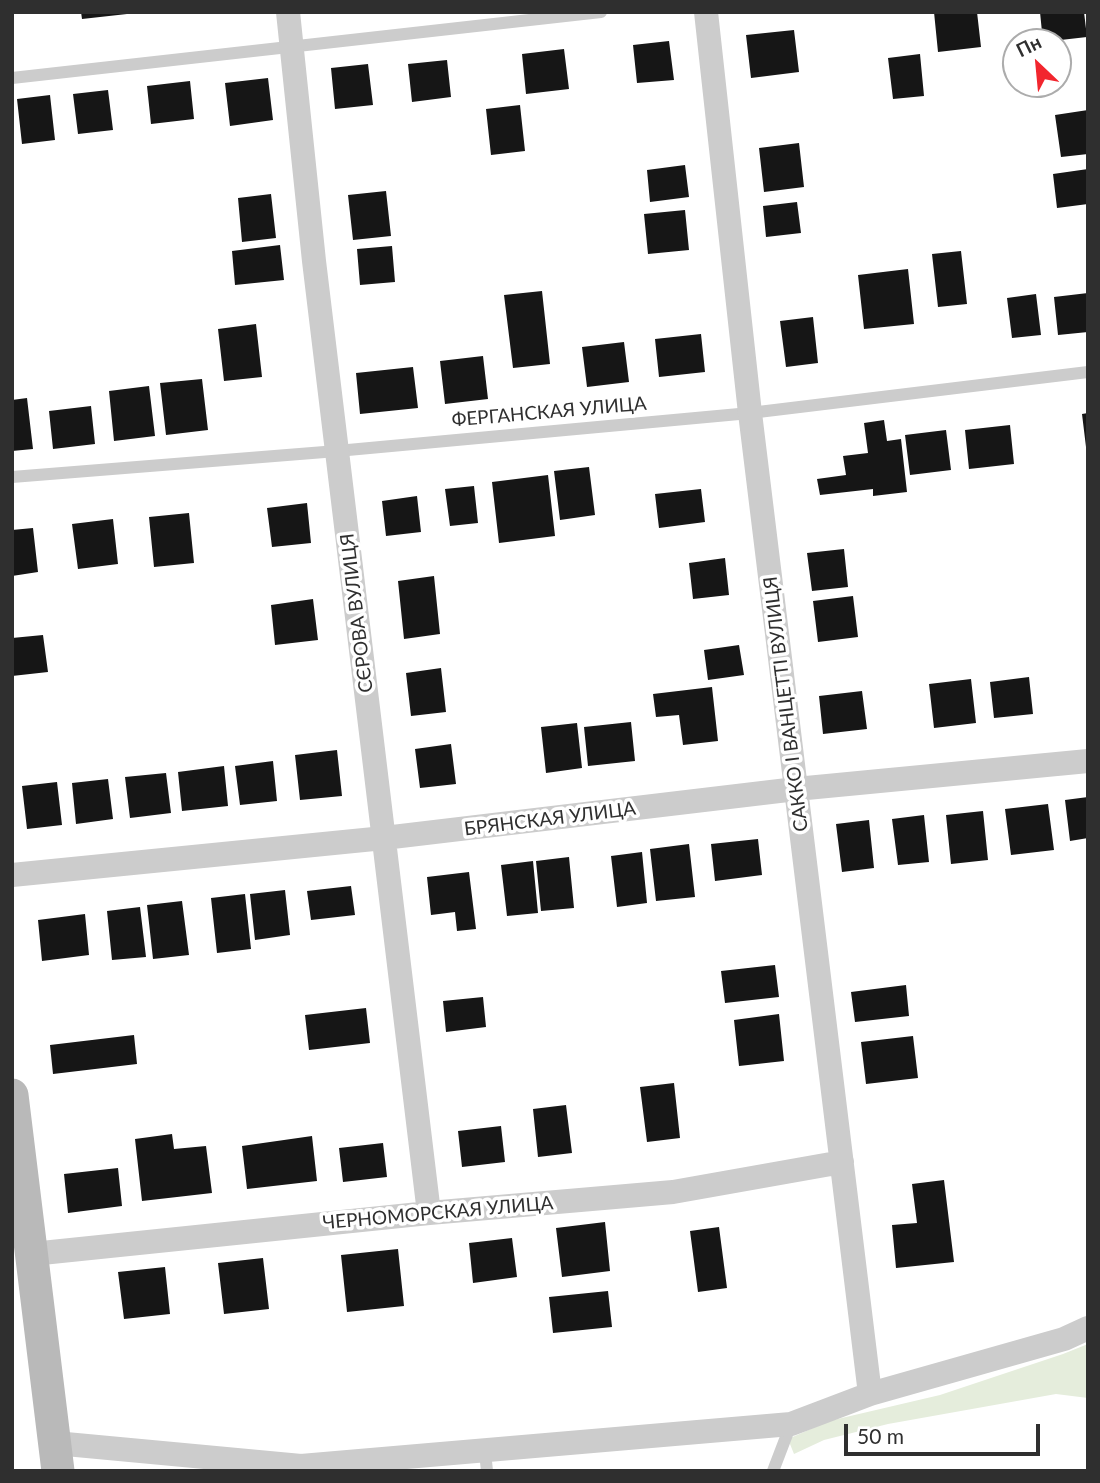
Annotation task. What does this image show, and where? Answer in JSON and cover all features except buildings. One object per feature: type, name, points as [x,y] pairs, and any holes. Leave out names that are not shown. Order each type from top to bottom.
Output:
[{"type":"street","name":"СЄРОВА ВУЛИЦЯ","points":[[288,12],[314,261],[429,1213]]},
{"type":"street","name":"САККО І ВАНЦЕТТІ ВУЛИЦЯ","points":[[706,12],[750,412],[870,1394]]},
{"type":"street","name":"БРЯНСКАЯ УЛИЦА","points":[[12,874],[384,838],[796,789],[1088,761]]},
{"type":"street","points":[[12,1096],[57,1457],[301,1468],[486,1461],[791,1424],[870,1394],[1064,1339],[1088,1328]]},
{"type":"street","name":"ЧЕРНОМОРСКАЯ УЛИЦА","points":[[32,1254],[429,1213],[673,1192],[842,1162]]},
{"type":"lane","points":[[12,78],[601,12]]},
{"type":"lane","name":"ФЕРГАНСКАЯ УЛИЦА","points":[[12,477],[337,451],[750,412],[1088,372]]},
{"type":"lane","points":[[773,1471],[791,1424]]},
{"type":"green space","points":[[1088,1344],[1088,1398],[1056,1394],[888,1424],[824,1440],[794,1454],[788,1439],[829,1421],[940,1395]]}]
